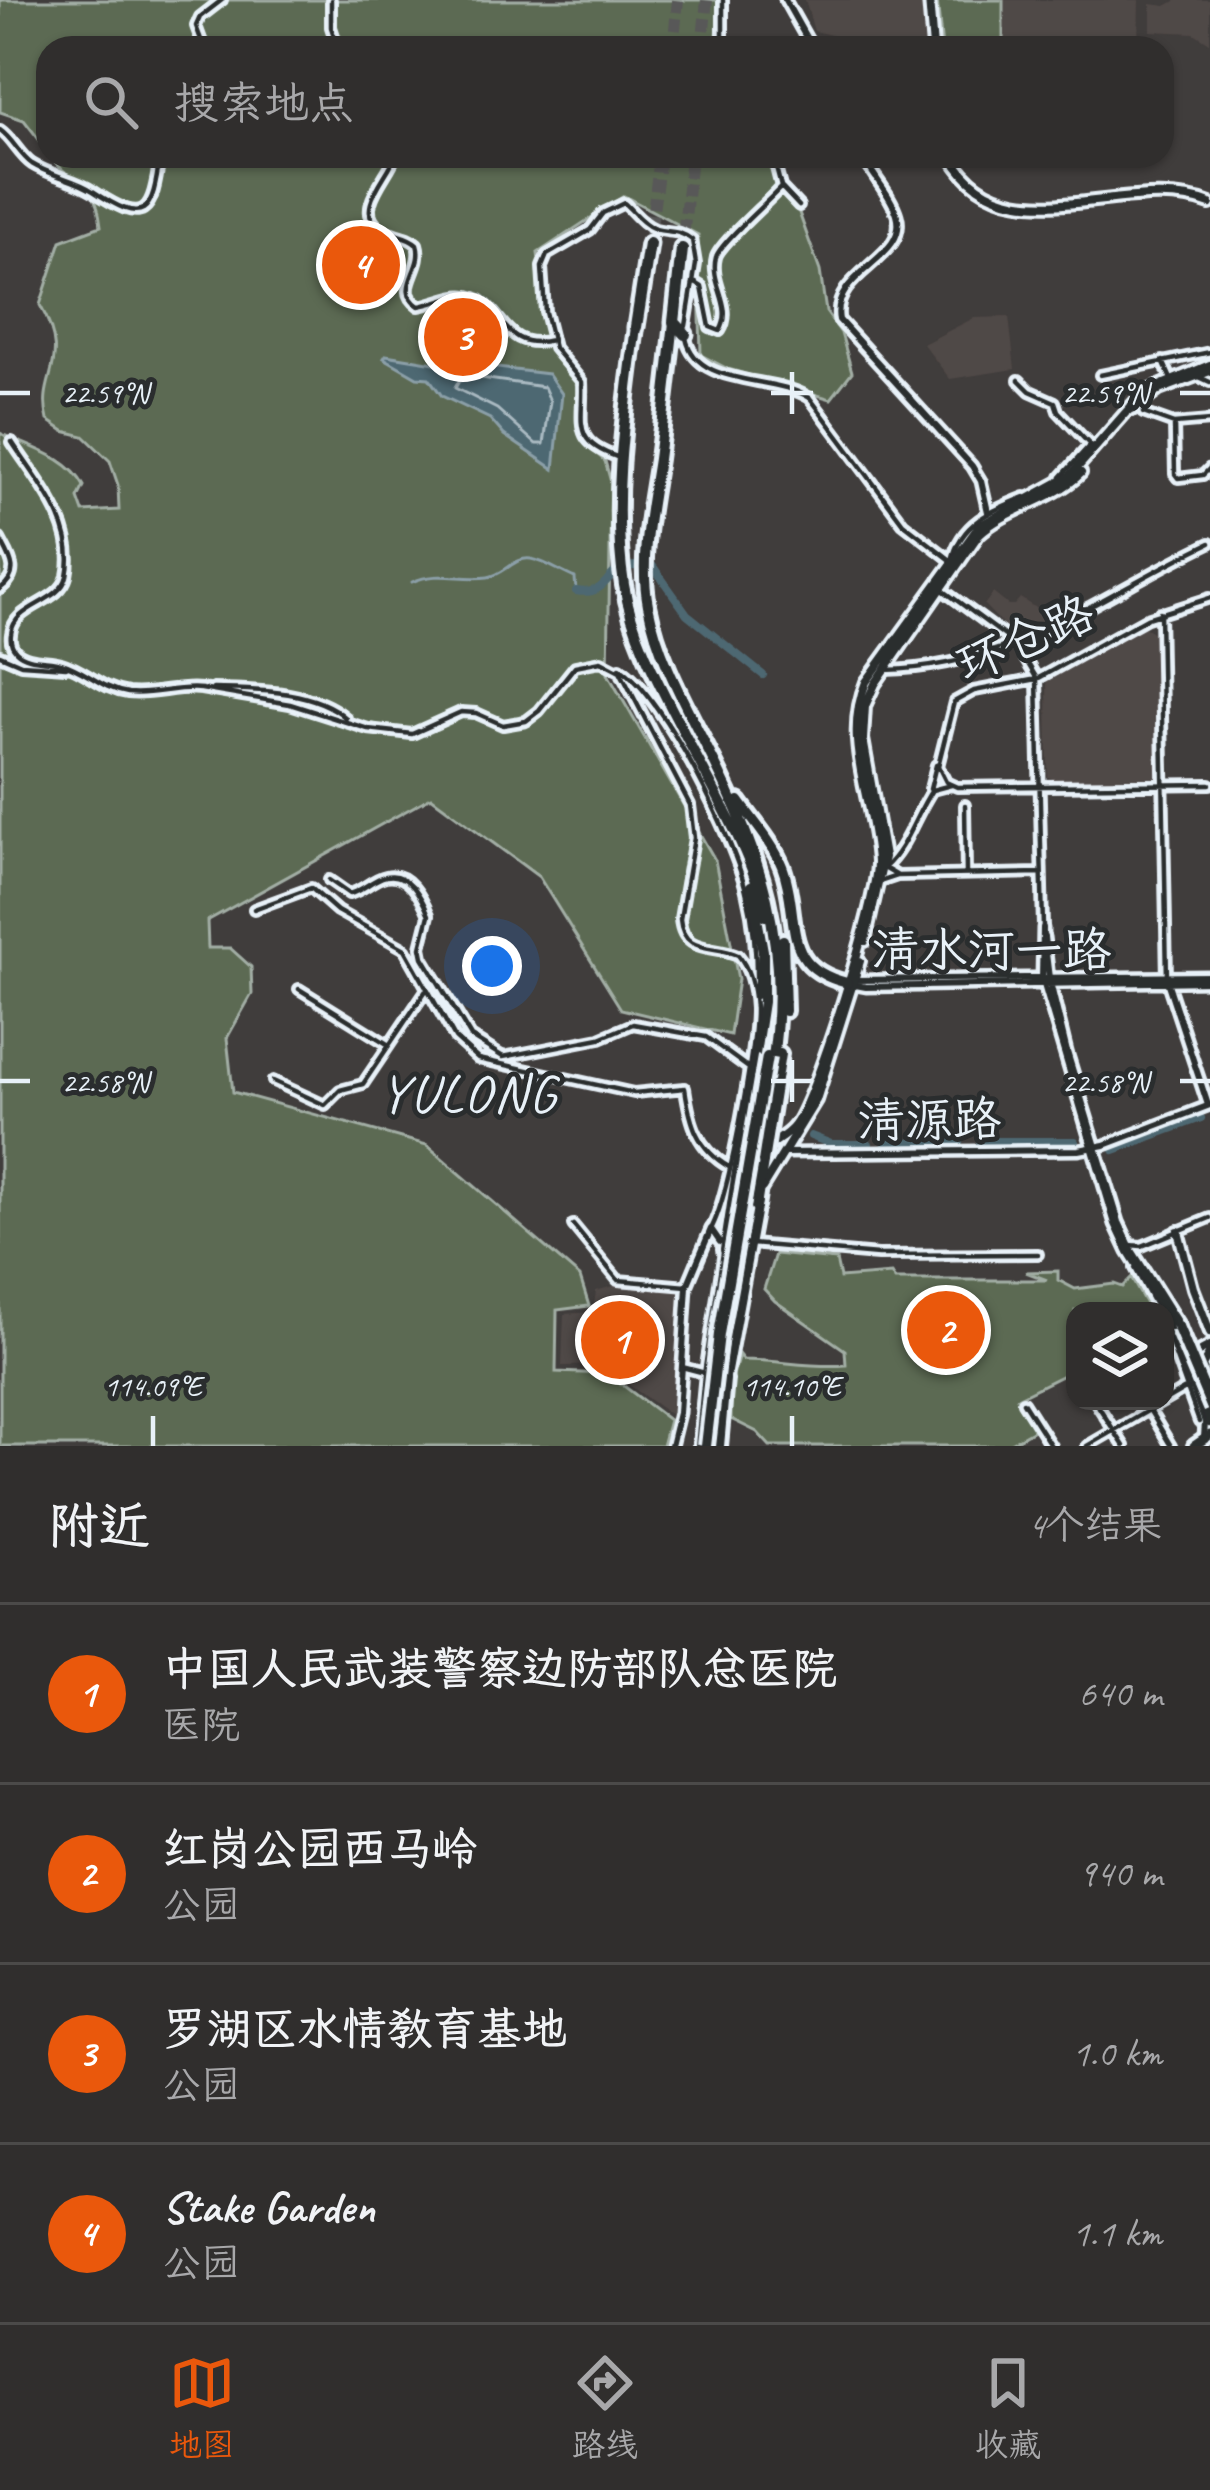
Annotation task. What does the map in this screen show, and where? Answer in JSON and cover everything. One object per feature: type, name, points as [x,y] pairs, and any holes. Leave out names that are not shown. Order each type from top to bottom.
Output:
[{"type":"highway","points":[[649,244],[622,458],[625,588],[646,650],[754,875],[770,937],[770,1058]]},
{"type":"highway","points":[[682,248],[646,591],[665,660],[746,829],[770,900],[779,980],[719,1375],[713,1446]]},
{"type":"highway","points":[[672,346],[686,334],[674,322]]},
{"type":"highway","points":[[711,755],[781,862],[803,958],[819,973],[851,982]]},
{"type":"highway","points":[[732,790],[754,837],[781,922],[786,992],[756,1207]]},
{"type":"highway","points":[[724,1244],[760,1039],[764,982],[756,908],[727,821]]},
{"type":"highway","points":[[713,1446],[724,1379]]},
{"type":"main road","points":[[931,0],[935,36]]},
{"type":"main road","points":[[966,168],[987,188],[1023,200],[1150,188],[1181,190],[1210,201]]},
{"type":"main road","points":[[713,1446],[756,1207],[765,1181],[817,1100],[882,880],[862,722],[870,692],[952,561],[986,520],[1070,476],[1135,399],[1171,379],[1210,368]]},
{"type":"main road","points":[[713,1446],[706,1373],[724,1244],[742,1172],[755,1154],[791,1130],[801,1115],[851,982],[877,870],[857,745],[856,717],[866,682],[887,662],[985,528],[1064,488],[1141,402],[1210,368]]},
{"type":"main road","points":[[1178,1231],[1210,1332]]},
{"type":"main road","points":[[1204,1422],[1205,1398],[1191,1365],[1197,1353],[1210,1350]]},
{"type":"main road","points":[[1210,1350],[1202,1366],[1210,1387]]},
{"type":"street","points":[[198,36],[197,21],[221,0]]},
{"type":"street","points":[[331,0],[335,36]]},
{"type":"street","points":[[723,0],[723,36]]},
{"type":"street","points":[[785,0],[805,36]]},
{"type":"street","points":[[0,130],[36,166]]},
{"type":"street","points":[[41,168],[92,190],[119,210],[148,205],[158,168]]},
{"type":"street","points":[[388,168],[373,195],[372,220],[417,244],[419,266],[407,285],[412,302],[419,306],[472,296],[510,334],[528,342],[551,340]]},
{"type":"street","points":[[776,168],[781,187],[799,206]]},
{"type":"street","points":[[869,168],[899,220],[897,237],[846,288],[838,301],[841,325],[973,466],[988,512]]},
{"type":"street","points":[[694,282],[703,287],[710,327],[720,332],[726,311],[715,270],[719,250],[781,187]]},
{"type":"street","points":[[622,458],[593,448],[580,429],[582,382],[551,340],[541,286],[547,255],[590,230],[614,206],[625,203],[646,224],[660,231],[676,230],[692,240],[696,264],[686,334],[692,358],[745,379],[790,386],[810,398],[903,523],[952,561],[970,525],[1056,481],[1090,445],[1055,402],[1030,391],[1019,380]]},
{"type":"street","points":[[1100,374],[1210,352]]},
{"type":"street","points":[[1163,361],[1171,379]]},
{"type":"street","points":[[1197,376],[1210,382]]},
{"type":"street","points":[[1143,413],[1174,424],[1210,422]]},
{"type":"street","points":[[1174,424],[1174,474],[1178,478],[1203,475],[1210,468]]},
{"type":"street","points":[[12,442],[59,513],[68,568],[59,590],[16,622],[11,642],[23,656],[72,667],[112,690],[135,694],[173,687],[292,695],[330,705],[350,722],[368,729],[408,734],[426,731],[461,712],[514,724],[536,715],[575,666],[592,661],[609,662],[633,677],[656,703],[734,854],[753,931],[755,1009],[722,1207],[687,1286],[678,1424],[671,1446]]},
{"type":"street","points":[[0,539],[14,570],[0,589]]},
{"type":"street","points":[[887,662],[933,666],[1017,645],[1210,543]]},
{"type":"street","points":[[940,588],[1017,645],[1037,679],[1046,981],[1127,1248],[1155,1302]]},
{"type":"street","name":"环仓路","points":[[954,786],[939,770],[954,702],[974,691],[1037,679],[1160,612],[1210,598]]},
{"type":"street","points":[[1160,612],[1167,979],[1209,1104]]},
{"type":"street","points":[[0,655],[28,665],[72,667]]},
{"type":"street","points":[[609,662],[625,678],[690,805],[694,830],[682,933],[696,946],[740,957],[755,1009]]},
{"type":"street","points":[[897,876],[884,868],[896,856],[928,795],[940,753]]},
{"type":"street","points":[[928,795],[954,786],[1210,784]]},
{"type":"street","points":[[965,805],[966,874]]},
{"type":"street","points":[[882,880],[1041,873]]},
{"type":"street","points":[[329,880],[354,894],[386,876],[415,888],[428,915],[423,957],[471,1037],[503,1057],[600,1038],[632,1024],[706,1037],[747,1067]]},
{"type":"street","points":[[254,909],[311,888],[337,911],[400,944],[455,1038],[478,1059],[634,1094],[685,1088],[686,1111],[701,1146],[729,1167]]},
{"type":"street","name":"清水河一路","points":[[851,982],[1210,978]]},
{"type":"street","name":"清水河一路","points":[[1167,979],[1210,978]]},
{"type":"street","points":[[1174,1003],[1178,986],[1192,981]]},
{"type":"street","points":[[299,989],[389,1045]]},
{"type":"street","points":[[273,1081],[325,1105],[340,1090],[363,1084],[427,989]]},
{"type":"street","name":"清源路","points":[[785,1153],[1093,1146],[1209,1104]]},
{"type":"street","name":"清源路","points":[[796,1138],[797,1145],[808,1152],[1093,1146]]},
{"type":"street","points":[[1127,1248],[1210,1218]]},
{"type":"street","points":[[573,1225],[618,1280],[687,1286]]},
{"type":"street","points":[[711,1229],[724,1244]]},
{"type":"street","points":[[703,1246],[749,1244],[843,1254],[1038,1254]]},
{"type":"street","points":[[1127,1248],[1178,1327],[1205,1398]]},
{"type":"street","points":[[1127,1248],[1178,1327],[1210,1409]]},
{"type":"street","points":[[1140,1270],[1156,1302]]},
{"type":"street","points":[[1174,1345],[1205,1422],[1202,1441]]},
{"type":"street","points":[[1174,1352],[1204,1422]]},
{"type":"street","points":[[682,1367],[706,1373]]},
{"type":"street","points":[[1088,1446],[1187,1388]]},
{"type":"street","points":[[1023,1402],[1051,1446]]},
{"type":"street","points":[[1101,1410],[1124,1446]]},
{"type":"street","points":[[1150,1412],[1171,1446]]},
{"type":"shaded area","points":[[805,0],[923,0],[927,36],[835,36],[814,31]]},
{"type":"shaded area","points":[[1003,0],[1139,0],[1138,36],[1003,36]]},
{"type":"shaded area","points":[[1177,0],[1210,0],[1210,43],[1194,33],[1151,31],[1151,4],[1166,6]]},
{"type":"shaded area","points":[[1009,317],[1015,369],[950,379],[923,344],[974,318]]},
{"type":"shaded area","points":[[993,593],[1008,605],[1020,598],[1054,620],[1036,630],[1022,623],[1012,634],[984,605]]},
{"type":"shaded area","points":[[1141,625],[1156,634],[1159,781],[1062,782],[1048,777],[1047,681]]},
{"type":"shaded area","points":[[681,1285],[671,1415],[601,1365],[562,1366],[564,1314],[593,1312],[596,1291],[613,1286]]},
{"type":"green space","points":[[0,0],[720,0],[717,36],[36,36],[36,136],[24,120],[0,112]]},
{"type":"green space","points":[[937,0],[1003,0],[1003,36],[941,36]]},
{"type":"green space","points":[[61,168],[774,168],[798,210],[820,271],[826,312],[841,333],[852,372],[831,399],[728,369],[701,355],[698,235],[624,196],[538,253],[550,343],[580,382],[589,447],[605,461],[611,482],[608,674],[715,860],[738,979],[730,1035],[621,1009],[539,877],[431,797],[207,921],[208,948],[230,948],[251,967],[252,994],[227,1038],[233,1092],[427,1145],[580,1277],[589,1306],[557,1310],[556,1372],[608,1374],[669,1420],[662,1446],[0,1446],[0,433],[47,454],[77,475],[84,486],[78,498],[83,512],[119,510],[110,461],[84,436],[48,420],[46,391],[54,342],[40,305],[61,241],[101,226],[93,196]]},
{"type":"green space","points":[[775,1254],[836,1260],[840,1278],[891,1274],[895,1280],[1047,1280],[1026,1272],[1058,1271],[1058,1280],[1075,1289],[1122,1287],[1131,1278],[1145,1302],[1066,1302],[1066,1374],[1017,1398],[1039,1427],[1005,1446],[770,1446],[757,1432],[731,1419],[731,1382],[739,1355],[743,1360],[846,1365],[845,1350],[764,1289]]},
{"type":"water","points":[[384,358],[465,368],[548,374],[562,394],[554,469],[504,435],[490,419],[442,396],[429,378],[417,377]]},
{"type":"waterway","points":[[412,582],[431,577],[488,577],[531,559],[575,578],[576,591]]},
{"type":"waterway","points":[[576,591],[598,589],[621,567],[652,565],[687,614],[763,675]]},
{"type":"waterway","points":[[1114,1150],[1201,1118]]},
{"type":"waterway","points":[[811,1136],[831,1144],[869,1144]]},
{"type":"waterway","points":[[980,1141],[1075,1141]]},
{"type":"waterway","points":[[886,1143],[960,1142]]},
{"type":"tunnel","points":[[674,36],[678,0]]},
{"type":"tunnel","points":[[703,36],[707,0]]},
{"type":"tunnel","points":[[649,244],[658,168]]},
{"type":"tunnel","points":[[682,249],[690,168]]},
{"type":"place","name":"Stake Garden","points":[[361,265]]},
{"type":"place","name":"罗湖区水情教育基地","points":[[463,337]]},
{"type":"place","name":"红岗公园西马岭","points":[[946,1330]]},
{"type":"place","name":"中国人民武装警察边防部队总医院","points":[[620,1340]]},
{"type":"district","name":"YULONG","points":[[469,1092]]}]
